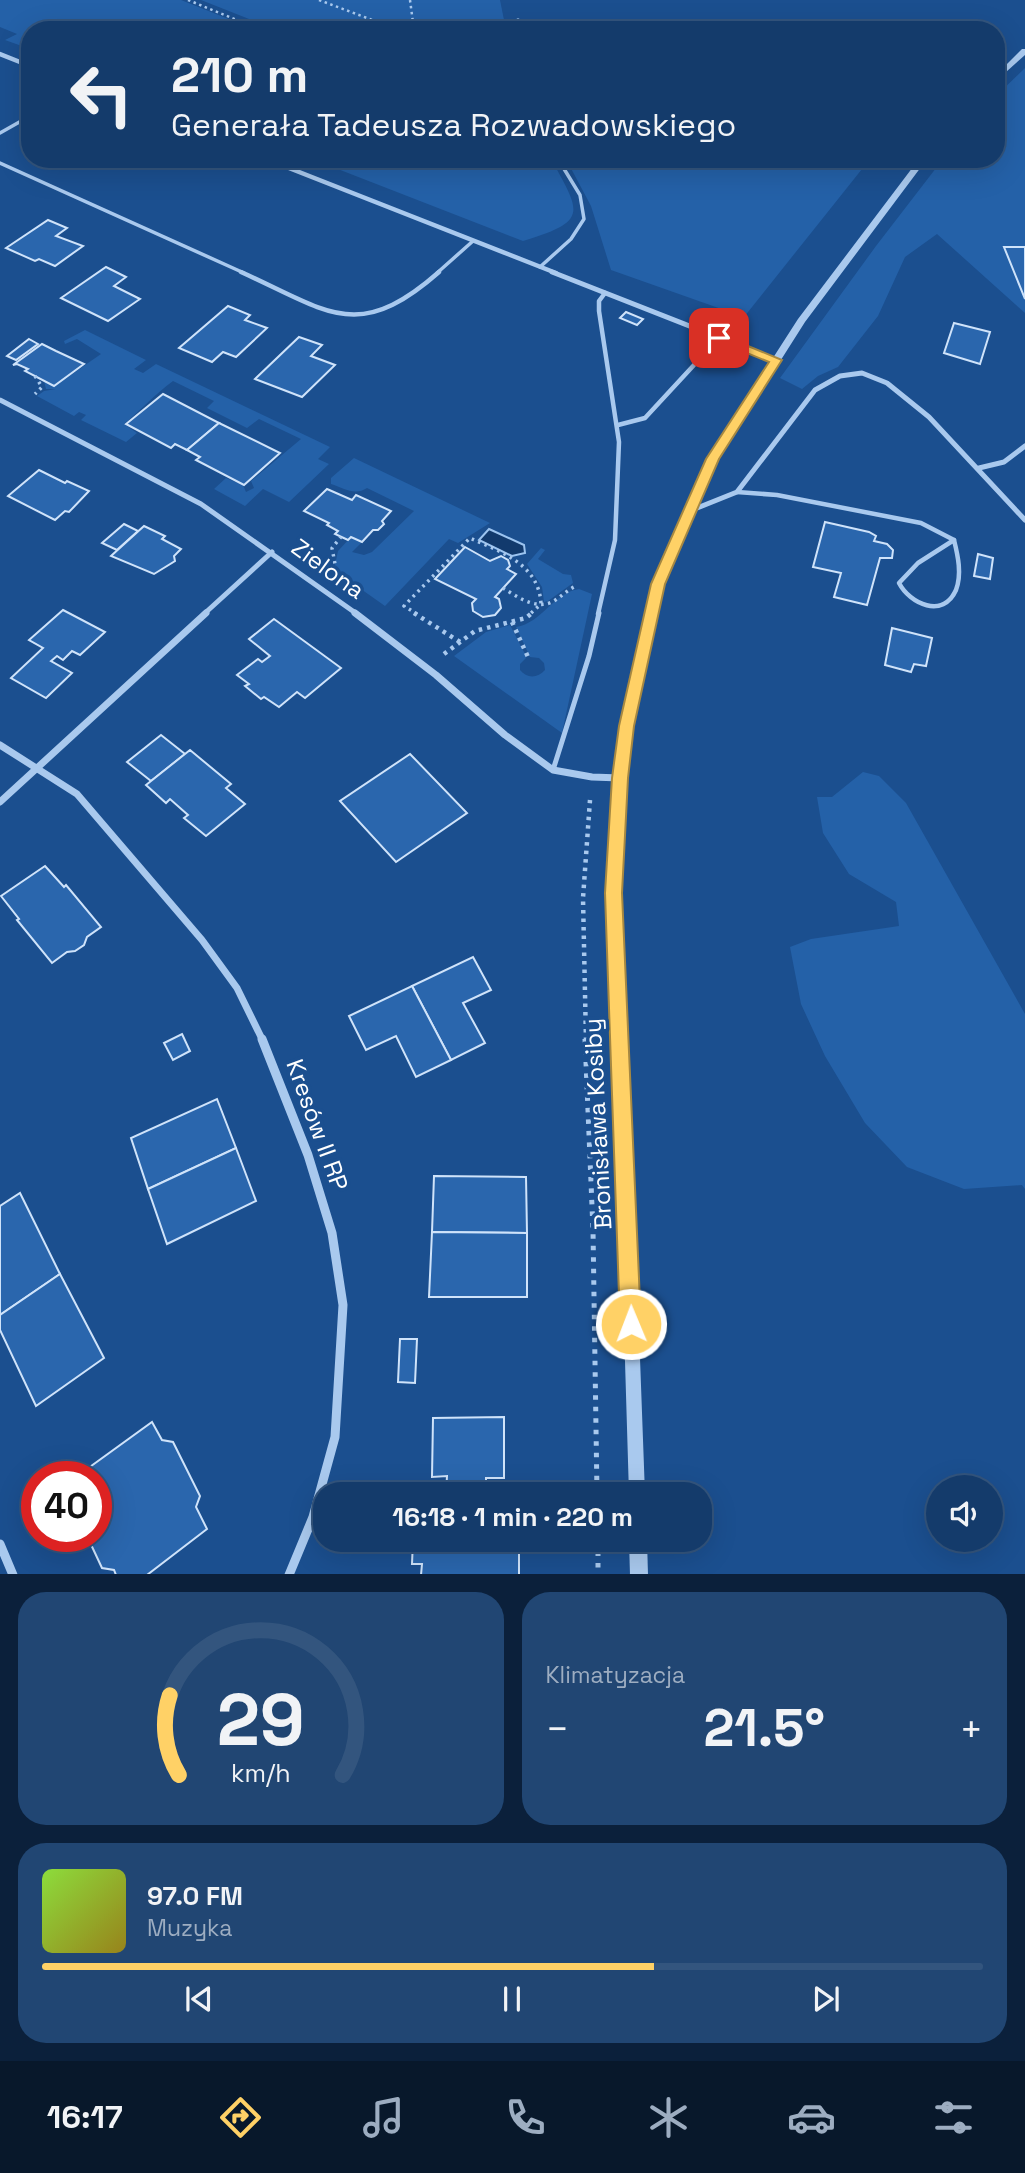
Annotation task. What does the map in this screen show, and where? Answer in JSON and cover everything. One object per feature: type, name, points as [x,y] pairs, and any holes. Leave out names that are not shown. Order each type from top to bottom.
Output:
[{"type":"street","points":[[1005,70],[1025,51]]},
{"type":"street","points":[[0,54],[21,62]]},
{"type":"street","points":[[289,168],[776,360]]},
{"type":"street","name":"Bronisława Kosiby","points":[[636,1482],[627,1195],[613,893],[626,726],[658,584],[713,459],[801,321],[916,168]]},
{"type":"street","points":[[692,510],[737,492],[815,390],[831,378],[845,374],[867,374],[886,381],[924,413],[979,468],[1025,520]]},
{"type":"street","name":"Zielona","points":[[0,400],[201,504],[406,652],[505,735],[553,770],[592,777],[620,778]]},
{"type":"street","points":[[979,468],[996,466],[1014,458],[1025,446]]},
{"type":"street","points":[[0,802],[271,552]]},
{"type":"street","name":"Kresów II RP","points":[[0,745],[77,794],[202,940],[237,988],[270,1056],[309,1155],[331,1233],[343,1305],[335,1437],[313,1517],[289,1574]]},
{"type":"street","points":[[0,1544],[13,1574]]},
{"type":"street","points":[[638,1552],[639,1574]]},
{"type":"lane","points":[[0,133],[21,121]]},
{"type":"lane","points":[[0,163],[330,312],[347,317],[366,317],[391,309],[473,241]]},
{"type":"lane","points":[[540,267],[573,239],[585,222],[585,207],[564,168]]},
{"type":"lane","points":[[553,770],[589,656],[615,540],[618,425],[599,311],[599,301],[605,293]]},
{"type":"lane","points":[[618,425],[645,418],[694,365]]},
{"type":"lane","points":[[737,492],[777,495],[921,523],[941,531],[954,540],[958,552],[959,575],[953,595],[941,605],[926,607],[913,603],[903,593],[899,583],[918,563],[954,540]]},
{"type":"path","points":[[188,0],[239,21]]},
{"type":"path","points":[[319,0],[375,21]]},
{"type":"path","points":[[410,0],[413,21]]},
{"type":"path","points":[[34,395],[42,387],[35,376]]},
{"type":"path","points":[[332,568],[335,564],[332,548],[341,537]]},
{"type":"path","points":[[460,642],[404,606],[470,538],[523,565],[539,588],[541,604]]},
{"type":"path","points":[[503,589],[525,600],[541,604],[551,602],[576,586]]},
{"type":"path","points":[[447,651],[479,630],[526,618],[541,604]]},
{"type":"path","points":[[512,622],[528,657]]},
{"type":"path","points":[[589,808],[583,891],[597,1482]]},
{"type":"path","points":[[598,1552],[598,1574]]},
{"type":"shaded area","points":[[0,0],[181,0],[234,21],[21,21],[21,46],[5,40],[17,34],[0,27]]},
{"type":"shaded area","points":[[201,0],[500,0],[504,21],[254,21]]},
{"type":"shaded area","points":[[1025,68],[1025,247],[1004,247],[1025,299],[1025,313],[937,234],[905,257],[878,316],[838,367],[818,376],[802,389],[780,378],[936,168],[1005,168],[1005,87]]},
{"type":"shaded area","points":[[335,168],[556,168],[569,192],[573,213],[569,221],[559,227],[523,241]]},
{"type":"shaded area","points":[[571,168],[863,168],[744,317],[611,270],[591,206]]},
{"type":"shaded area","points":[[85,330],[146,360],[134,369],[143,373],[156,364],[330,447],[318,459],[329,464],[289,502],[263,489],[245,506],[214,489],[226,478],[243,485],[246,492],[254,488],[251,481],[301,439],[259,419],[247,428],[207,408],[214,401],[173,381],[124,424],[137,433],[126,442],[81,420],[86,415],[79,412],[74,416],[37,396],[44,391],[56,389],[46,389],[44,381],[55,386],[101,354],[77,339],[65,344],[64,341]]},
{"type":"shaded area","points":[[354,458],[490,523],[458,543],[449,539],[385,606],[334,570],[338,551],[351,537],[362,542],[352,552],[364,555],[372,552],[414,511],[367,488],[354,491],[331,484],[331,478]]},
{"type":"shaded area","points":[[489,529],[524,545],[525,553],[512,556],[479,540]]},
{"type":"shaded area","points":[[541,548],[545,550],[538,559],[563,574],[571,575],[573,583],[544,602],[542,587],[527,564]]},
{"type":"shaded area","points":[[579,589],[592,594],[562,733],[454,656],[486,632],[510,625],[526,658],[520,664],[520,670],[529,676],[539,675],[545,670],[544,663],[539,658],[530,657],[516,627],[533,620],[562,596]]},
{"type":"shaded area","points":[[863,772],[879,776],[906,803],[1025,1014],[1025,1189],[1022,1185],[964,1189],[907,1167],[865,1123],[825,1056],[801,1004],[790,947],[811,939],[899,926],[896,902],[849,874],[823,833],[817,797],[832,797]]},
{"type":"building","points":[[48,220],[67,228],[56,236],[83,246],[55,266],[39,259],[35,261],[6,248]]},
{"type":"building","points":[[1004,247],[1025,247],[1025,299]]},
{"type":"building","points":[[106,267],[126,277],[114,286],[140,299],[108,321],[61,298]]},
{"type":"building","points":[[228,306],[250,315],[245,320],[267,328],[236,357],[223,352],[212,362],[179,348]]},
{"type":"building","points":[[626,312],[643,319],[637,325],[620,318]]},
{"type":"building","points":[[954,323],[990,332],[980,364],[944,353]]},
{"type":"building","points":[[299,337],[322,345],[311,356],[335,365],[302,397],[255,379]]},
{"type":"building","points":[[29,339],[38,344],[16,360],[7,356]]},
{"type":"building","points":[[42,344],[84,364],[54,386],[25,371],[28,369],[13,365]]},
{"type":"building","points":[[163,394],[219,423],[187,450],[175,444],[171,448],[126,424]]},
{"type":"building","points":[[219,423],[280,453],[244,485],[196,460],[200,457],[187,450]]},
{"type":"building","points":[[39,470],[89,491],[69,512],[65,511],[55,520],[8,496]]},
{"type":"building","points":[[327,489],[352,500],[356,495],[391,511],[382,521],[384,524],[378,530],[373,530],[362,542],[351,537],[348,540],[335,534],[338,531],[327,525],[329,523],[304,511]]},
{"type":"building","points":[[825,522],[869,532],[876,536],[874,541],[887,544],[893,550],[892,558],[880,558],[867,605],[834,597],[841,573],[813,567]]},
{"type":"building","points":[[124,524],[138,531],[117,550],[102,543]]},
{"type":"building","points":[[144,526],[165,536],[162,539],[181,549],[174,556],[175,561],[154,574],[111,556]]},
{"type":"building","points":[[465,547],[490,561],[501,556],[508,560],[510,566],[507,569],[516,574],[495,597],[499,599],[501,608],[495,615],[483,617],[473,611],[472,603],[476,599],[435,579]]},
{"type":"building","points":[[978,554],[993,558],[990,579],[974,576]]},
{"type":"building","points":[[63,610],[105,632],[80,655],[72,651],[63,660],[57,656],[51,661],[72,673],[46,698],[11,678],[43,648],[29,640]]},
{"type":"building","points":[[274,619],[341,668],[305,698],[297,692],[279,707],[264,697],[261,699],[245,686],[249,684],[237,675],[258,659],[262,662],[270,656],[249,639]]},
{"type":"building","points":[[892,628],[932,638],[926,666],[914,664],[911,672],[885,665]]},
{"type":"building","points":[[161,735],[185,754],[151,781],[127,762]]},
{"type":"building","points":[[190,750],[231,784],[226,788],[245,804],[206,836],[184,818],[188,815],[170,799],[166,803],[146,785]]},
{"type":"building","points":[[410,754],[467,813],[396,862],[340,801]]},
{"type":"building","points":[[45,866],[64,887],[66,885],[101,927],[87,937],[84,945],[75,951],[67,952],[52,963],[1,896]]},
{"type":"building","points":[[473,957],[491,990],[463,1003],[485,1043],[451,1060],[412,986]]},
{"type":"building","points":[[412,986],[451,1060],[416,1077],[396,1036],[366,1050],[349,1016]]},
{"type":"building","points":[[182,1034],[190,1051],[173,1060],[164,1043]]},
{"type":"building","points":[[217,1099],[236,1148],[148,1189],[131,1138]]},
{"type":"building","points":[[236,1148],[256,1201],[167,1244],[148,1189]]},
{"type":"building","points":[[434,1176],[526,1177],[527,1233],[432,1232]]},
{"type":"building","points":[[20,1193],[60,1274],[0,1315],[0,1206]]},
{"type":"building","points":[[432,1232],[527,1233],[527,1297],[429,1297]]},
{"type":"building","points":[[60,1274],[104,1358],[36,1406],[0,1330],[0,1315]]},
{"type":"building","points":[[400,1339],[417,1339],[415,1383],[398,1382]]},
{"type":"building","points":[[504,1417],[504,1478],[486,1478],[486,1482],[447,1482],[447,1476],[432,1477],[433,1418]]},
{"type":"building","points":[[152,1422],[162,1440],[173,1442],[200,1496],[196,1507],[207,1529],[148,1574],[116,1574],[114,1570],[102,1568],[94,1552],[112,1552],[112,1461],[98,1461]]},
{"type":"building","points":[[412,1552],[519,1552],[519,1574],[421,1574],[422,1564],[412,1564]]},
{"type":"route","points":[[631,1324],[613,893],[620,778],[626,726],[658,584],[713,459],[776,360],[719,338]]}]
